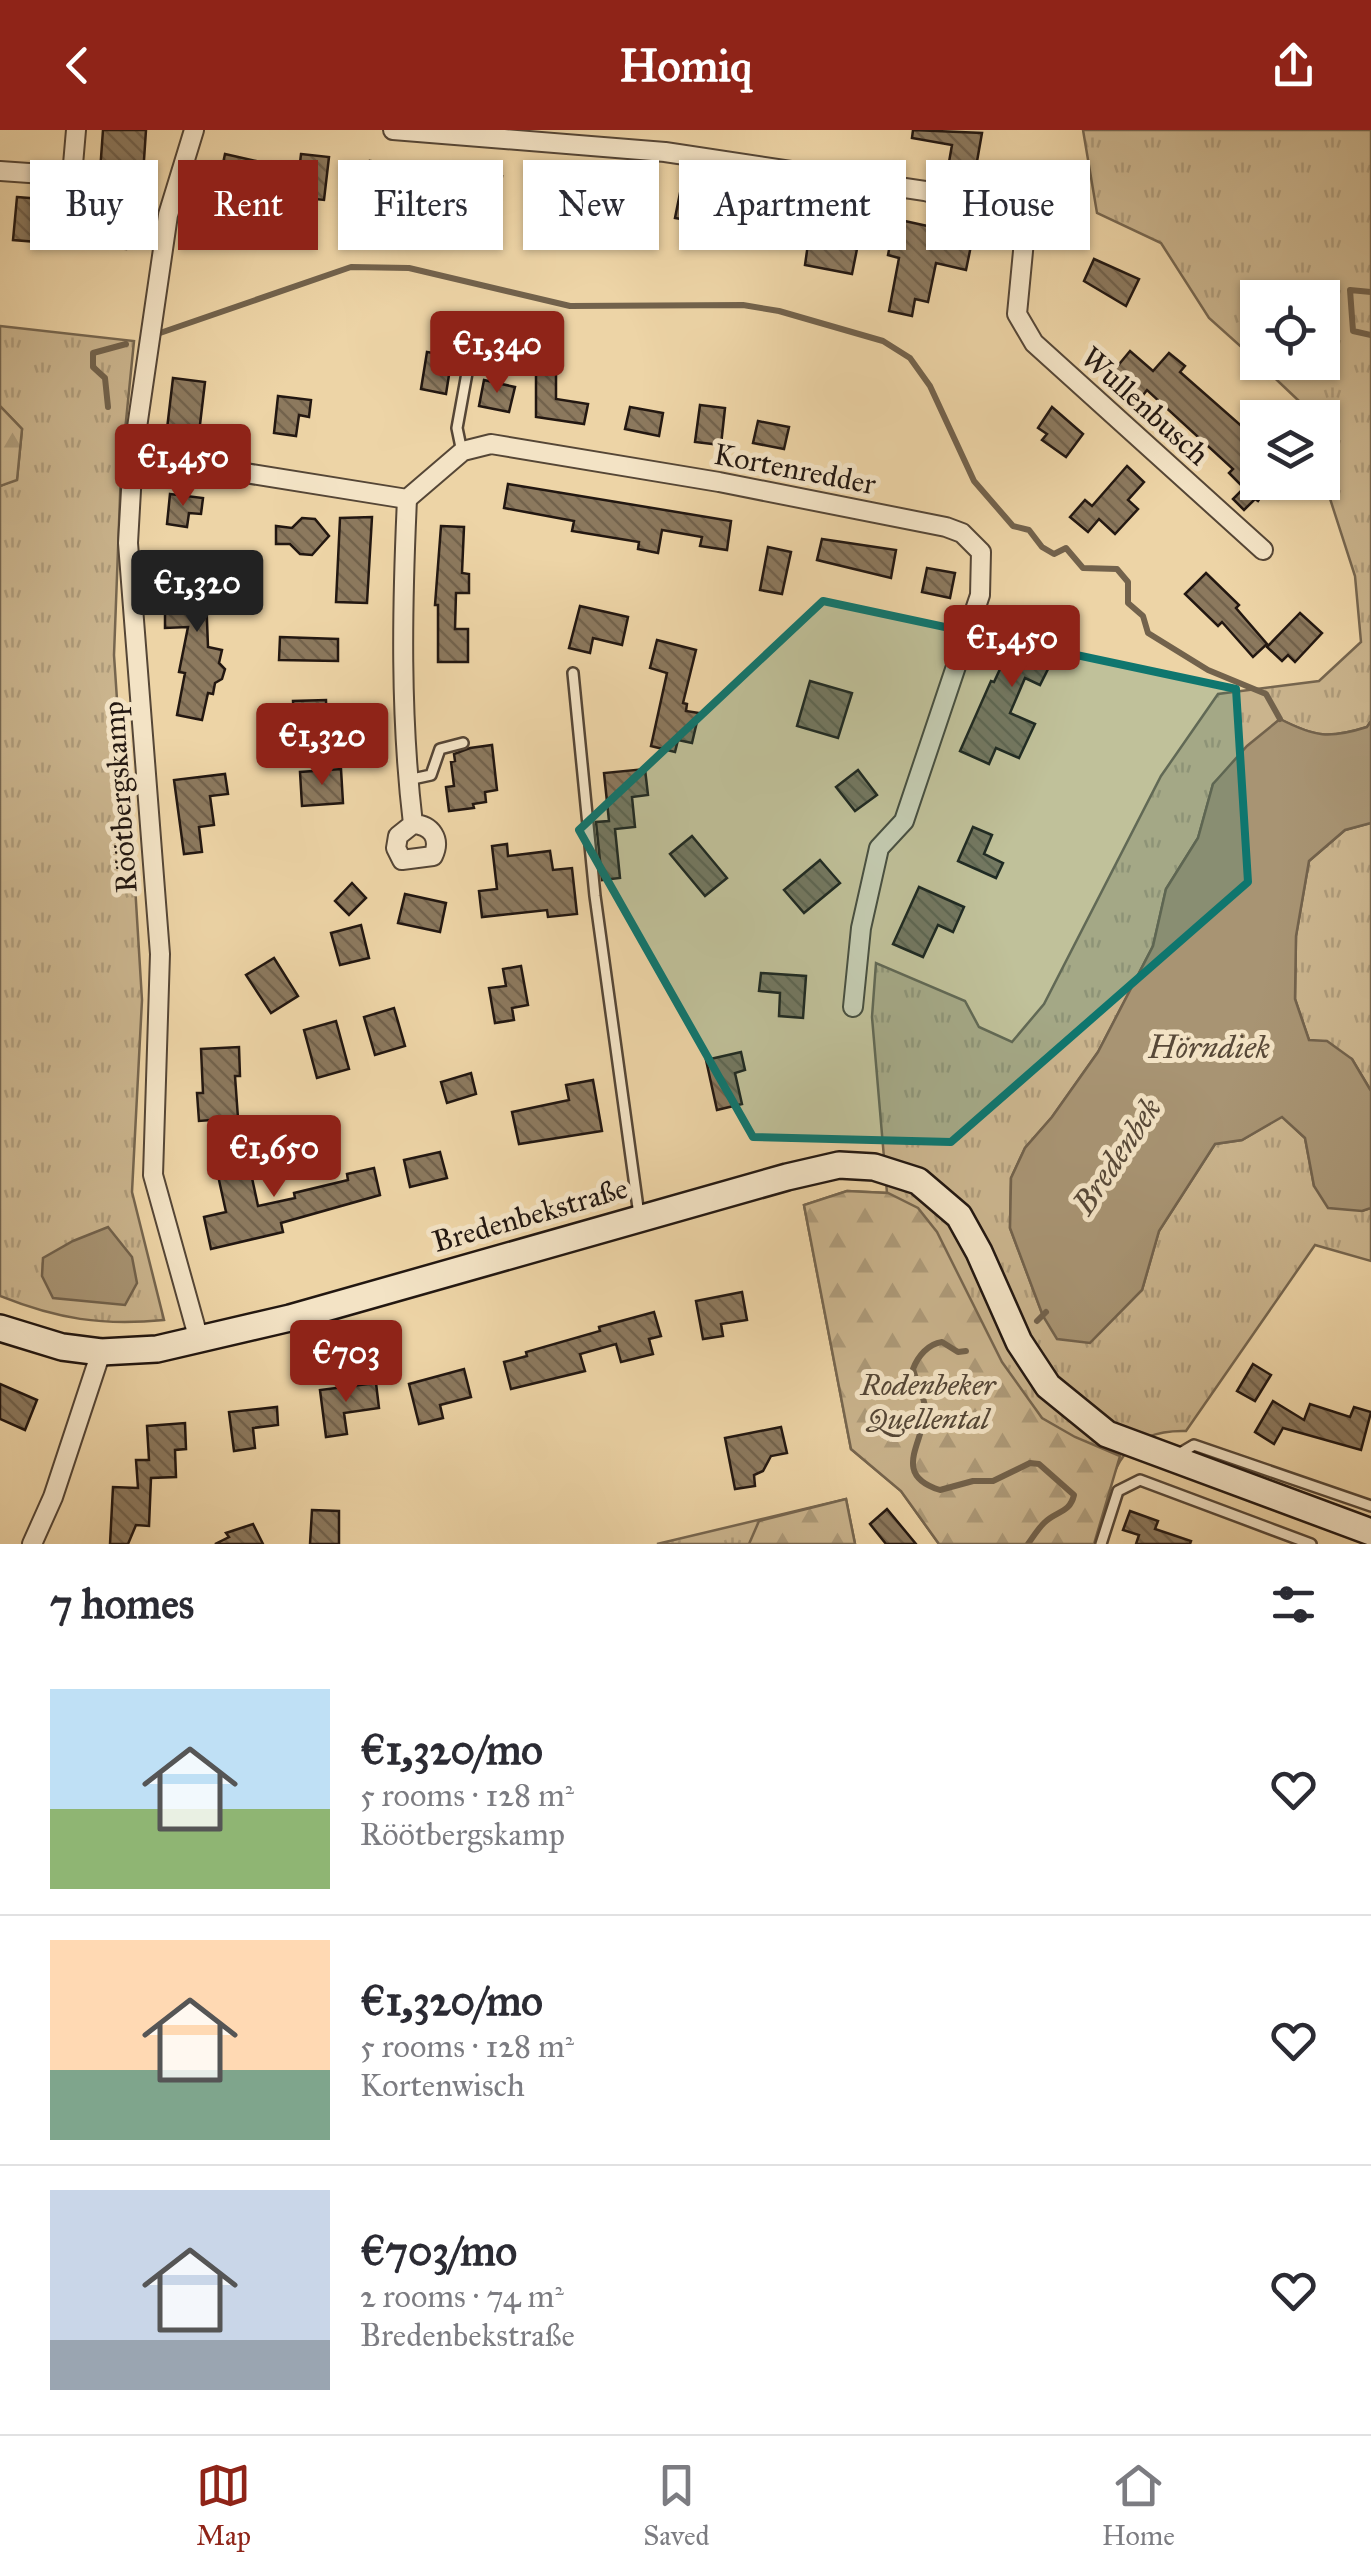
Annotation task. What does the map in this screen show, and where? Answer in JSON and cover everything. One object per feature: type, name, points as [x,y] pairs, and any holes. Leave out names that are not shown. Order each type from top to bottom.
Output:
[{"type":"street","points":[[0,171],[72,176],[76,130]]},
{"type":"street","name":"Röötbergskamp","points":[[194,130],[168,215],[133,454],[128,543],[160,954],[153,1174],[199,1340]]},
{"type":"street","points":[[393,130],[665,152],[926,191]]},
{"type":"street","name":"Wullenbusch","points":[[1023,250],[1017,314],[1034,344],[1263,550]]},
{"type":"street","name":"Kortenredder","points":[[462,452],[491,444],[719,482],[946,527],[962,533],[981,552],[980,595],[904,822],[880,848],[861,928],[853,1007]]},
{"type":"street","points":[[413,824],[402,624],[407,499],[462,452]]},
{"type":"street","points":[[133,454],[407,499]]},
{"type":"street","name":"Bredenbekstraße","points":[[0,1328],[62,1346],[101,1352],[158,1350],[290,1318],[839,1165],[888,1170],[918,1181],[959,1216],[1019,1342],[1048,1386],[1107,1434],[1371,1532]]},
{"type":"street","points":[[32,1544],[53,1497],[101,1352]]},
{"type":"lane","points":[[462,452],[457,428],[467,373]]},
{"type":"lane","points":[[573,672],[595,896],[640,1218]]},
{"type":"lane","points":[[408,780],[431,776],[440,749],[463,743]]},
{"type":"lane","points":[[1170,1459],[1194,1445],[1371,1506]]},
{"type":"lane","points":[[1100,1544],[1118,1492],[1140,1480],[1311,1544]]},
{"type":"highlighted area","points":[[823,601],[1236,689],[1248,882],[951,1142],[753,1137],[579,830]]},
{"type":"green space","points":[[1083,130],[1371,130],[1371,721],[1367,727],[1332,734],[1313,733],[1280,719],[1213,784],[1198,838],[1166,889],[1153,946],[1098,1052],[1025,1148],[1011,1178],[1010,1228],[1043,1316],[1142,1290],[1159,1231],[1215,1144],[1242,1140],[1282,1116],[1305,1138],[1314,1186],[1362,1211],[1371,1208],[1371,1261],[1315,1245],[1186,1431],[1161,1433],[1128,1451],[1111,1482],[1094,1544],[939,1544],[901,1491],[851,1449],[804,1205],[847,1191],[887,1193],[872,1017],[876,963],[965,1001],[979,1027],[1012,1042],[1044,1004],[1161,776],[1218,694],[1319,681],[1361,642],[1355,576],[1330,500],[1340,500],[1340,400],[1298,400],[1277,380],[1340,380],[1340,280],[1240,280],[1240,346],[1209,318],[1161,243],[1097,213]]},
{"type":"green space","points":[[0,326],[134,341],[121,471],[114,655],[142,1000],[132,1192],[164,1320],[80,1319],[0,1296],[0,486],[17,479],[22,429],[0,406]]},
{"type":"green space","points":[[0,406],[22,429],[17,480],[0,486]]},
{"type":"green space","points":[[1371,823],[1371,1091],[1352,1059],[1309,1040],[1295,999],[1296,936],[1309,861],[1345,830]]},
{"type":"green space","name":"Rodenbeker Quellental","points":[[847,1191],[888,1193],[918,1208],[937,1232],[1002,1362],[1042,1418],[1120,1456],[1094,1544],[939,1544],[901,1491],[851,1449],[804,1205]]},
{"type":"green space","name":"Rodenbeker Quellental","points":[[846,1499],[855,1544],[657,1544]]},
{"type":"green space","name":"Rodenbeker Quellental","points":[[846,1499],[855,1544],[749,1544],[759,1521]]},
{"type":"water","name":"Hörndiek","points":[[1280,719],[1313,733],[1332,734],[1367,727],[1371,721],[1371,823],[1345,830],[1309,861],[1296,936],[1295,999],[1309,1040],[1327,1041],[1352,1059],[1371,1091],[1371,1208],[1328,1208],[1314,1186],[1305,1138],[1282,1117],[1242,1140],[1215,1144],[1159,1231],[1142,1290],[1090,1343],[1057,1339],[1043,1316],[1010,1228],[1011,1178],[1025,1148],[1098,1052],[1153,946],[1166,889],[1198,838],[1213,784],[1247,746]]},
{"type":"water","points":[[108,1227],[132,1257],[137,1283],[125,1305],[53,1298],[42,1276],[43,1258]]},
{"type":"building","points":[[103,130],[146,130],[144,160],[101,160]]},
{"type":"building","points":[[913,130],[982,133],[977,160],[949,160],[952,145],[912,138]]},
{"type":"building","points":[[225,154],[252,160],[224,160]]},
{"type":"building","points":[[301,154],[329,157],[324,200],[318,199],[318,160],[300,160]]},
{"type":"building","points":[[17,197],[30,198],[30,241],[13,240]]},
{"type":"building","points":[[906,221],[926,226],[926,250],[970,250],[966,270],[936,263],[928,302],[915,299],[912,316],[889,311],[899,258],[888,255],[889,250],[906,250]]},
{"type":"building","points":[[807,250],[857,250],[852,274],[805,265]]},
{"type":"building","points":[[1094,259],[1139,279],[1126,306],[1084,281]]},
{"type":"building","points":[[1130,351],[1153,371],[1169,353],[1185,366],[1180,372],[1240,425],[1240,484],[1229,473],[1233,469],[1147,390],[1140,399],[1111,374]]},
{"type":"building","points":[[427,352],[452,356],[446,394],[421,389]]},
{"type":"building","points":[[536,372],[556,372],[556,399],[588,404],[584,424],[536,417]]},
{"type":"building","points":[[173,378],[205,382],[199,433],[167,429]]},
{"type":"building","points":[[484,380],[515,387],[509,412],[479,406]]},
{"type":"building","points":[[278,396],[311,400],[309,417],[299,415],[296,436],[274,433]]},
{"type":"building","points":[[700,405],[725,408],[721,445],[695,442]]},
{"type":"building","points":[[630,407],[663,413],[659,436],[625,429]]},
{"type":"building","points":[[1052,407],[1083,434],[1066,457],[1042,440],[1047,434],[1038,428]]},
{"type":"building","points":[[758,421],[789,427],[784,449],[753,443]]},
{"type":"building","points":[[1127,466],[1144,482],[1128,500],[1138,509],[1115,534],[1099,519],[1088,532],[1070,517],[1085,500],[1092,506]]},
{"type":"building","points":[[508,484],[731,521],[727,550],[700,546],[702,537],[662,530],[658,553],[638,549],[639,542],[572,531],[574,521],[504,508]]},
{"type":"building","points":[[1240,492],[1240,500],[1254,500],[1244,510],[1233,499]]},
{"type":"building","points":[[170,494],[203,498],[201,514],[189,513],[187,527],[167,524]]},
{"type":"building","points":[[372,517],[367,603],[336,602],[340,518]]},
{"type":"building","points":[[302,518],[315,519],[329,536],[312,555],[300,554],[290,544],[276,544],[276,526],[292,528]]},
{"type":"building","points":[[441,526],[464,527],[462,573],[469,574],[469,593],[456,593],[455,629],[468,629],[468,662],[438,662],[435,605]]},
{"type":"building","points":[[822,539],[896,550],[891,578],[817,560]]},
{"type":"building","points":[[768,547],[791,552],[782,594],[760,590]]},
{"type":"building","points":[[222,553],[223,595],[206,595],[208,647],[222,650],[219,663],[225,669],[213,694],[208,693],[202,720],[177,715],[185,673],[179,672],[188,627],[165,628],[165,601],[175,600],[175,576],[204,575],[203,554]]},
{"type":"building","points":[[927,568],[955,573],[950,598],[922,592]]},
{"type":"building","points":[[1206,573],[1239,605],[1236,608],[1267,644],[1253,657],[1222,622],[1218,626],[1185,594]]},
{"type":"building","points":[[580,606],[628,617],[622,645],[593,638],[590,653],[569,648]]},
{"type":"building","points":[[1016,611],[1065,635],[1040,685],[1025,678],[1010,713],[1035,724],[1019,758],[996,748],[989,764],[960,751],[1014,639],[1004,634]]},
{"type":"building","points":[[1300,613],[1322,633],[1295,662],[1288,655],[1282,661],[1267,647]]},
{"type":"building","points":[[280,637],[338,639],[338,661],[279,660]]},
{"type":"building","points":[[657,640],[696,650],[683,703],[687,704],[686,711],[699,713],[692,743],[678,740],[675,752],[651,746],[667,673],[650,668]]},
{"type":"building","points":[[810,681],[852,693],[838,738],[797,726]]},
{"type":"building","points":[[326,700],[327,744],[295,744],[293,701]]},
{"type":"building","points":[[492,745],[497,790],[485,792],[486,802],[473,804],[474,808],[449,811],[446,787],[454,786],[454,754]]},
{"type":"building","points":[[341,769],[343,803],[302,806],[300,772]]},
{"type":"building","points":[[645,769],[648,795],[632,797],[635,827],[615,829],[620,878],[602,880],[596,822],[609,821],[604,773]]},
{"type":"building","points":[[858,770],[877,795],[855,811],[836,787]]},
{"type":"building","points":[[225,774],[228,794],[210,796],[214,825],[199,827],[202,852],[184,854],[174,780]]},
{"type":"building","points":[[973,827],[992,835],[984,854],[1003,863],[996,878],[958,861]]},
{"type":"building","points":[[692,836],[727,878],[705,896],[670,854]]},
{"type":"building","points":[[507,844],[508,856],[550,851],[553,870],[572,868],[577,914],[548,917],[547,910],[482,917],[479,891],[497,889],[492,846]]},
{"type":"building","points":[[820,860],[840,883],[804,913],[784,890]]},
{"type":"building","points":[[352,883],[366,898],[349,915],[335,901]]},
{"type":"building","points":[[919,887],[964,907],[953,932],[938,925],[923,957],[893,944]]},
{"type":"building","points":[[405,894],[446,903],[440,932],[398,923]]},
{"type":"building","points":[[361,925],[369,958],[340,965],[331,933]]},
{"type":"building","points":[[274,958],[298,996],[271,1013],[246,975]]},
{"type":"building","points":[[521,966],[528,1005],[512,1008],[514,1020],[495,1023],[489,988],[506,986],[503,969]]},
{"type":"building","points":[[761,973],[806,976],[803,1018],[779,1016],[780,993],[759,991]]},
{"type":"building","points":[[394,1008],[405,1046],[375,1055],[364,1017]]},
{"type":"building","points":[[336,1021],[349,1069],[317,1078],[304,1030]]},
{"type":"building","points":[[239,1047],[240,1076],[235,1076],[238,1118],[199,1121],[197,1093],[203,1093],[201,1049]]},
{"type":"building","points":[[741,1052],[745,1070],[735,1073],[742,1104],[717,1110],[706,1060]]},
{"type":"building","points":[[471,1073],[476,1094],[447,1103],[441,1082]]},
{"type":"building","points":[[593,1080],[602,1131],[519,1144],[512,1112],[569,1100],[566,1085]]},
{"type":"building","points":[[257,1142],[261,1161],[249,1164],[258,1206],[295,1198],[294,1193],[348,1180],[347,1174],[374,1168],[380,1195],[281,1223],[283,1232],[211,1249],[204,1217],[226,1212],[217,1171],[226,1169],[222,1150]]},
{"type":"building","points":[[440,1152],[447,1178],[410,1187],[404,1160]]},
{"type":"building","points":[[742,1292],[747,1320],[721,1324],[723,1336],[703,1339],[696,1301]]},
{"type":"building","points":[[654,1312],[661,1336],[649,1339],[653,1354],[621,1362],[616,1344],[580,1354],[585,1371],[511,1389],[504,1362],[600,1331],[599,1327]]},
{"type":"building","points":[[1253,1364],[1271,1375],[1255,1401],[1237,1391]]},
{"type":"building","points":[[464,1369],[471,1397],[440,1405],[443,1418],[419,1424],[409,1384]]},
{"type":"building","points":[[376,1383],[379,1408],[344,1413],[347,1434],[326,1437],[320,1390]]},
{"type":"building","points":[[0,1384],[37,1400],[25,1430],[0,1419]]},
{"type":"building","points":[[1273,1401],[1304,1420],[1310,1404],[1350,1417],[1354,1407],[1371,1412],[1361,1450],[1283,1428],[1274,1444],[1255,1432]]},
{"type":"building","points":[[277,1407],[278,1425],[253,1428],[255,1448],[234,1451],[229,1412]]},
{"type":"building","points":[[185,1423],[186,1449],[175,1450],[176,1477],[151,1478],[149,1526],[136,1525],[128,1544],[110,1544],[113,1487],[138,1488],[136,1460],[149,1460],[147,1426]]},
{"type":"building","points":[[781,1427],[787,1453],[771,1456],[763,1471],[754,1475],[755,1486],[735,1489],[725,1438]]},
{"type":"building","points":[[887,1509],[916,1544],[886,1544],[870,1524]]},
{"type":"building","points":[[312,1510],[339,1511],[339,1544],[310,1544]]},
{"type":"building","points":[[1130,1511],[1158,1521],[1155,1529],[1191,1541],[1190,1544],[1136,1544],[1139,1535],[1123,1530]]},
{"type":"building","points":[[253,1524],[263,1544],[215,1544],[229,1537],[226,1533]]},
{"type":"waterway","points":[[160,333],[351,267],[409,268],[570,306],[743,305],[779,311],[883,341],[910,358],[930,386],[974,481],[1013,526],[1029,530],[1042,547],[1054,554],[1066,548],[1083,568],[1117,569],[1128,582],[1128,603],[1143,616],[1148,633],[1208,670],[1266,694],[1280,719]]},
{"type":"waterway","name":"Bredenbek","points":[[1371,292],[1350,290],[1353,331],[1371,335]]},
{"type":"waterway","points":[[108,407],[105,378],[93,367],[93,353],[126,344]]},
{"type":"waterway","name":"Bredenbek","points":[[1037,1321],[1046,1312]]},
{"type":"waterway","name":"Bredenbek","points":[[966,1351],[958,1352],[937,1343],[924,1351],[915,1364],[913,1369],[925,1408],[913,1466],[916,1475],[940,1490],[973,1481],[993,1481],[1030,1463],[1039,1464],[1074,1495],[1066,1509],[1044,1523],[1028,1544]]}]
